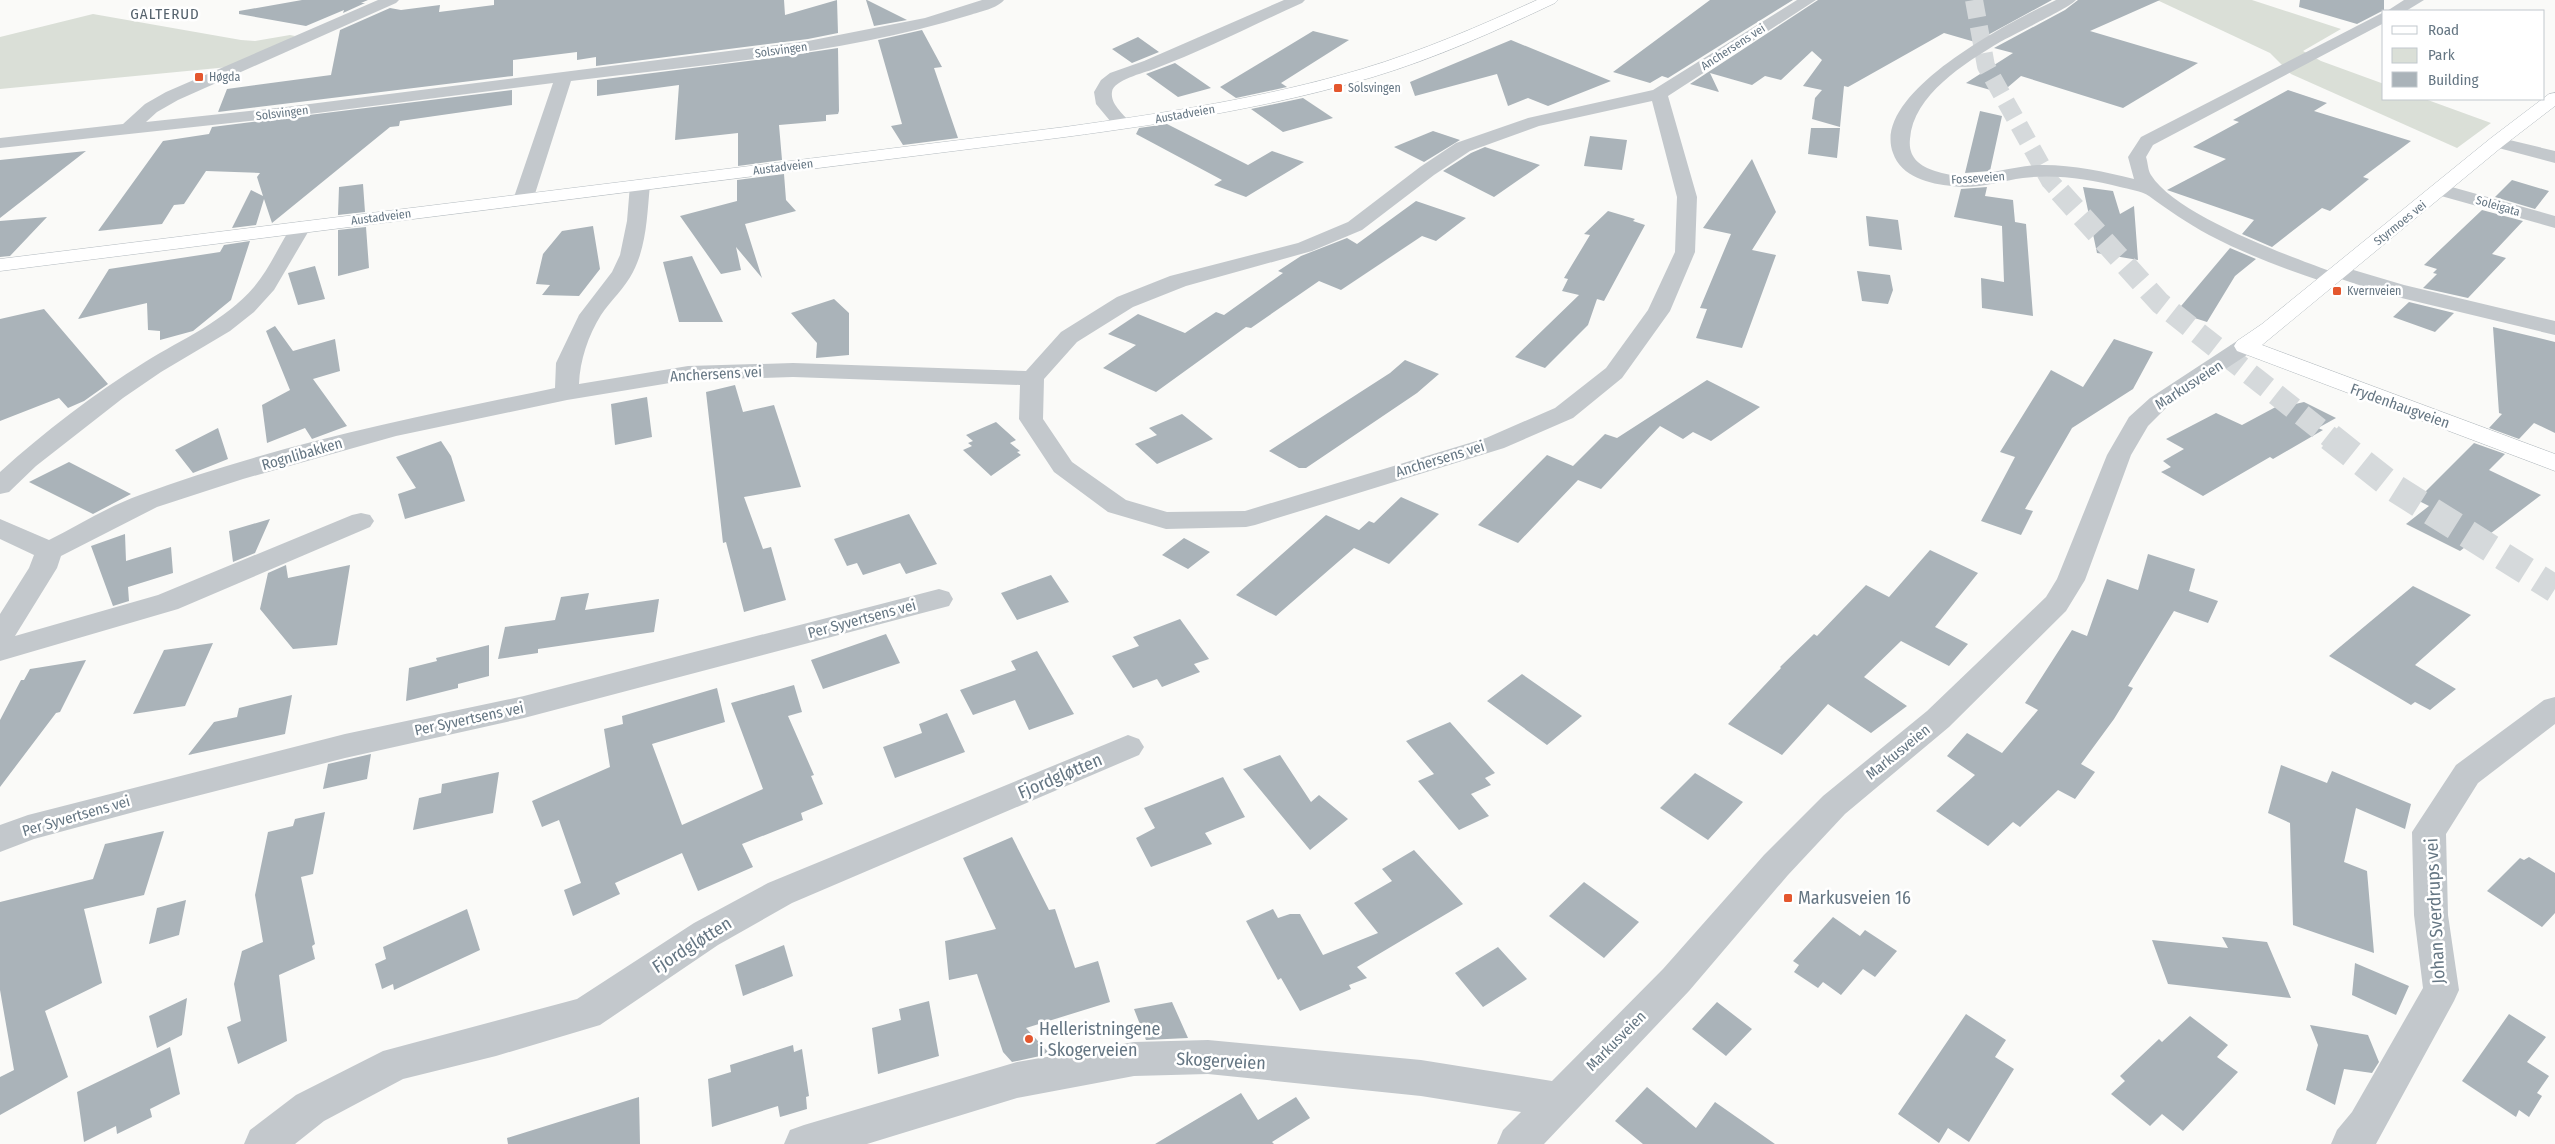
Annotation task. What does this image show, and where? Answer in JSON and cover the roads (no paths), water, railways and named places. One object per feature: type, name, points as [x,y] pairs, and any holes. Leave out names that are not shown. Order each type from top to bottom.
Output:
[{"type":"main road","name":"Austadveien","points":[[0,265],[1122,124],[1240,104],[1362,74],[1441,48],[1550,0]]},
{"type":"main road","name":"Styrmoes vei","points":[[2245,346],[2270,329],[2497,142],[2555,98]]},
{"type":"main road","name":"Frydenhaugveien","points":[[2245,346],[2555,463]]},
{"type":"street","points":[[127,130],[151,108],[172,96],[391,0],[397,0]]},
{"type":"street","name":"Solsvingen","points":[[0,143],[563,79],[808,46],[896,28],[979,7],[996,0]]},
{"type":"street","points":[[1122,124],[1105,104],[1103,92],[1107,84],[1116,77],[1150,65],[1296,0]]},
{"type":"street","name":"Anchersens vei","points":[[1659,94],[1687,197],[1685,252],[1659,311],[1614,373],[1564,413],[1494,443],[1246,519],[1166,521],[1117,506],[1062,467],[1031,419],[1032,378],[1069,337],[1124,302],[1178,281],[1306,247],[1355,226],[1427,171],[1463,148],[1534,122],[1659,94],[1808,0]]},
{"type":"street","name":"Fosseveien","points":[[2068,0],[1997,37],[1960,62],[1927,89],[1907,112],[1901,126],[1899,142],[1902,158],[1914,170],[1944,180],[1968,181],[2034,171],[2056,171],[2111,180],[2155,191]]},
{"type":"street","points":[[2397,10],[2416,0]]},
{"type":"street","points":[[2382,18],[2147,141],[2137,157],[2139,172],[2155,191],[2208,227],[2238,242],[2336,275],[2555,328]]},
{"type":"street","points":[[523,200],[563,79]]},
{"type":"street","points":[[2497,142],[2555,157]]},
{"type":"street","points":[[567,393],[568,363],[590,315],[622,273],[630,255],[637,221],[640,185]]},
{"type":"street","name":"Soleigata","points":[[2441,190],[2555,222]]},
{"type":"street","points":[[0,486],[27,461],[115,393],[152,367],[222,326],[246,308],[264,290],[301,227]]},
{"type":"street","name":"Markusveien","points":[[1517,1144],[1557,1100],[1676,980],[1776,865],[1834,804],[1938,719],[2056,604],[2071,580],[2119,456],[2138,422],[2158,403],[2245,346]]},
{"type":"street","name":"Anchersens vei","points":[[567,393],[688,373],[792,370],[1032,378]]},
{"type":"street","name":"Rognlibakken","points":[[49,551],[148,501],[234,473],[392,429],[567,393]]},
{"type":"street","points":[[0,652],[168,602],[361,521]]},
{"type":"street","points":[[0,528],[49,551],[43,568],[0,637]]},
{"type":"street","name":"Per Syvertsens vei","points":[[0,839],[28,828],[134,799],[345,746],[524,707],[939,599]]},
{"type":"street","name":"Johan Sverdrups vei","points":[[2351,1144],[2366,1125],[2441,990],[2432,915],[2429,832],[2467,774],[2555,708]]},
{"type":"street","name":"Fjordgløtten","points":[[264,1144],[310,1108],[396,1063],[496,1039],[586,1013],[706,934],[780,893],[1128,748]]},
{"type":"street","name":"Skogerveien","points":[[804,1144],[1017,1080],[1134,1059],[1218,1058],[1421,1078],[1557,1100]]},
{"type":"tunnel","points":[[1974,0],[1986,66],[2050,181],[2061,193]]},
{"type":"tunnel","points":[[2060,192],[2160,303],[2331,438]]},
{"type":"tunnel","points":[[2330,437],[2393,487],[2555,589]]},
{"type":"place","name":"Høgda","points":[[199,77]]},
{"type":"place","name":"Solsvingen","points":[[1338,88]]},
{"type":"place","name":"Kvernveien","points":[[2337,291]]},
{"type":"place","name":"Markusveien 16","points":[[1788,898]]},
{"type":"place","name":"Helleristningene i Skogerveien","points":[[1029,1039]]},
{"type":"district","name":"GALTERUD","points":[[165,14]]}]
